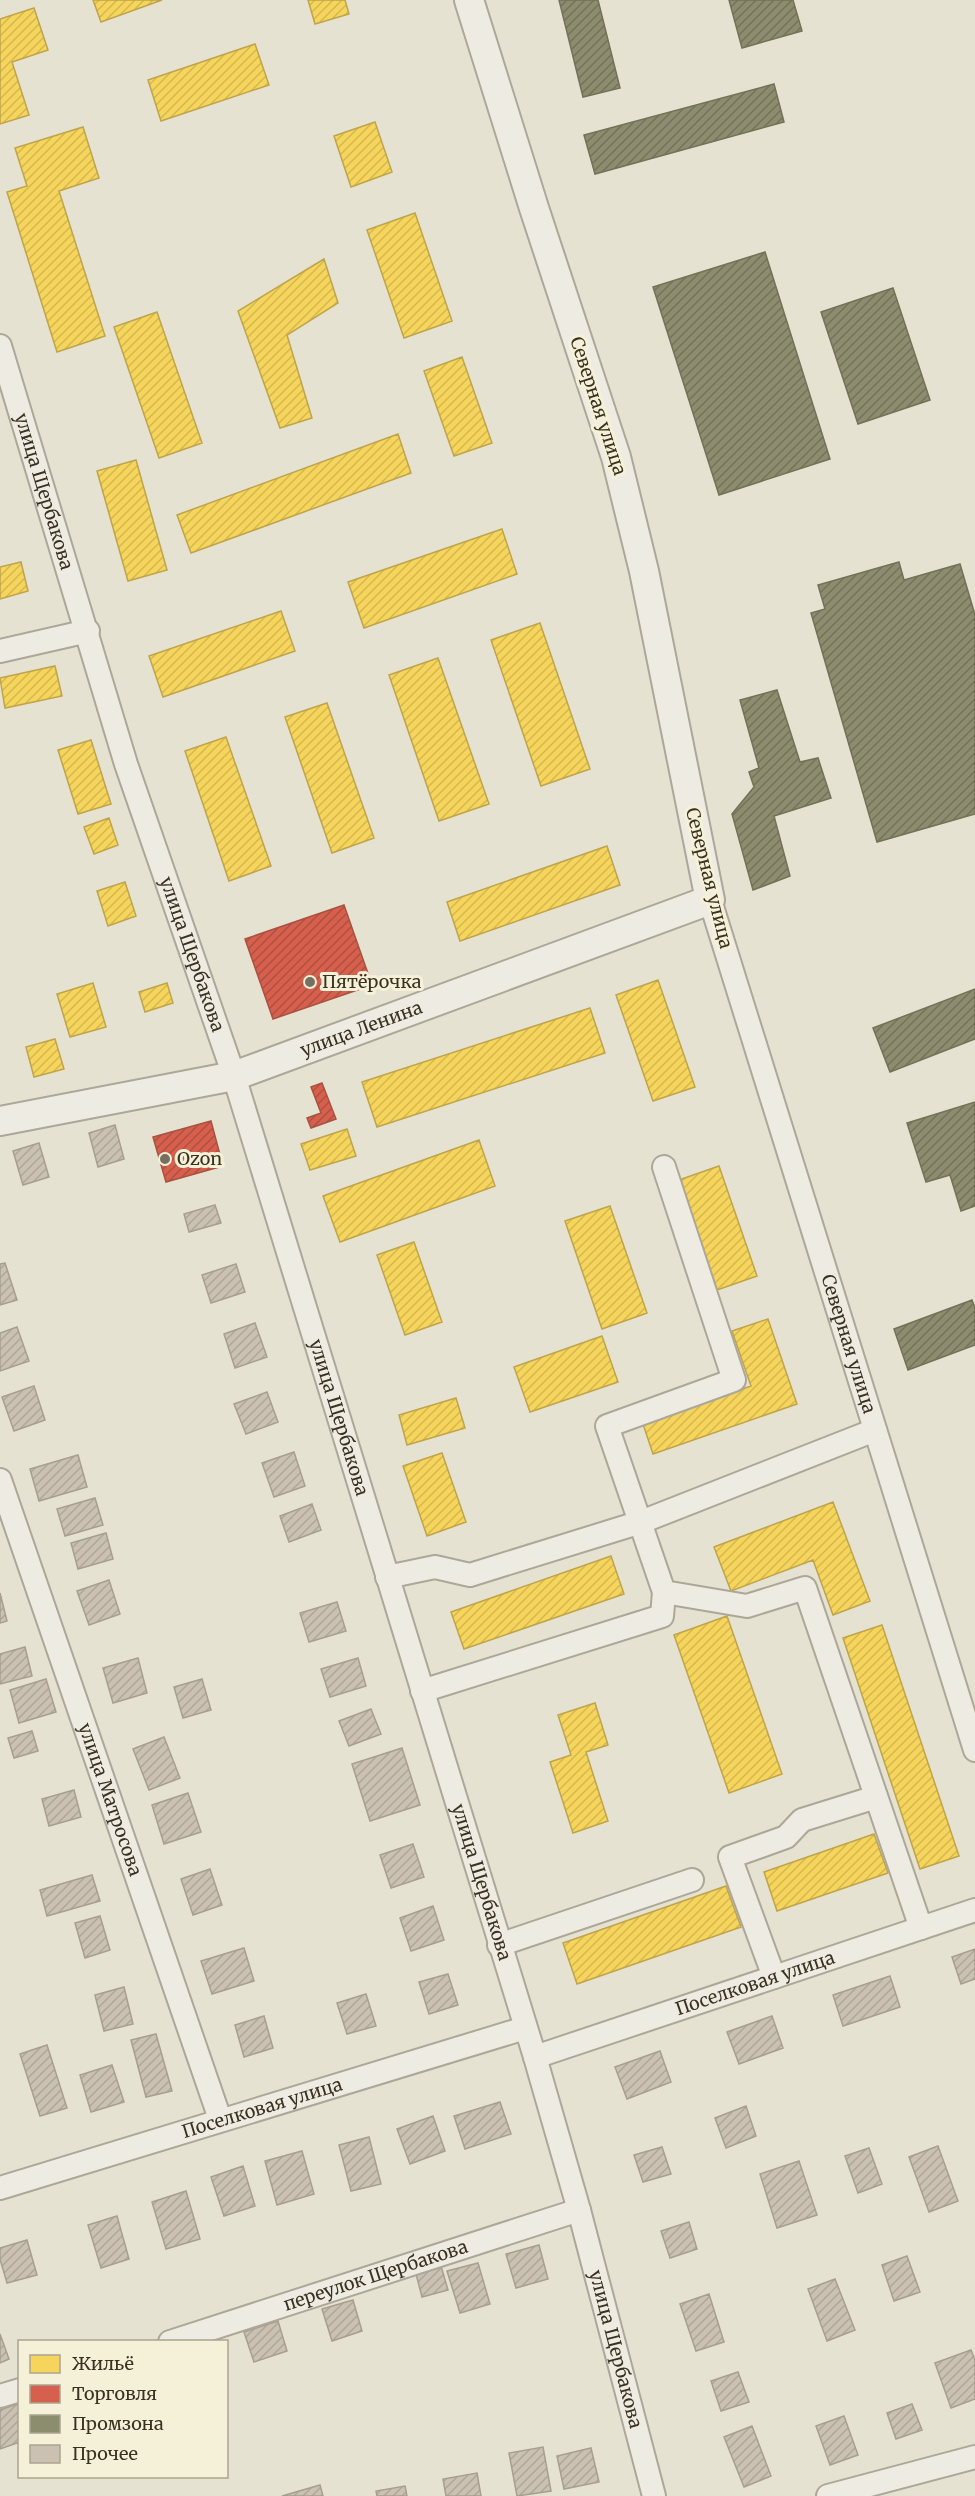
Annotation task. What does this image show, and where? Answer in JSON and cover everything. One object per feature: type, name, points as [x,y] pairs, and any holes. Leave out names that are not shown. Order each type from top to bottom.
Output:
[{"type":"street","name":"Северная улица","points":[[469,0],[537,219],[616,457],[644,570],[710,900],[975,1750]]},
{"type":"street","name":"улица Щербакова","points":[[0,346],[88,631],[126,764],[234,1076],[535,2057],[579,2210],[654,2496]]},
{"type":"street","points":[[0,651],[88,631]]},
{"type":"street","name":"улица Ленина","points":[[0,1121],[234,1076],[710,900]]},
{"type":"street","points":[[422,1691],[662,1616],[664,1592],[607,1426],[734,1380],[664,1167]]},
{"type":"street","points":[[387,1577],[435,1567],[470,1575],[641,1522],[875,1430]]},
{"type":"street","name":"улица Матросова","points":[[0,1480],[220,2119]]},
{"type":"street","points":[[664,1592],[747,1606],[805,1588],[921,1928]]},
{"type":"street","points":[[774,1977],[730,1857],[786,1837],[802,1820],[876,1797]]},
{"type":"street","points":[[499,1945],[692,1880]]},
{"type":"street","name":"Поселковая улица","points":[[535,2057],[975,1910]]},
{"type":"street","name":"Поселковая улица","points":[[0,2188],[220,2119],[525,2028]]},
{"type":"street","name":"переулок Щербакова","points":[[176,2340],[579,2210]]},
{"type":"street","points":[[0,2396],[18,2391]]},
{"type":"street","points":[[828,2496],[975,2457]]},
{"type":"building: Жильё","points":[[93,0],[162,0],[101,22]]},
{"type":"building: Жильё","points":[[308,0],[345,0],[349,14],[315,24]]},
{"type":"building: Жильё","points":[[34,8],[48,50],[12,62],[29,115],[0,124],[0,19]]},
{"type":"building: Жильё","points":[[255,44],[269,85],[161,121],[148,80]]},
{"type":"building: Жильё","points":[[375,122],[392,172],[351,187],[334,136]]},
{"type":"building: Жильё","points":[[83,127],[99,178],[59,191],[105,336],[57,352],[7,192],[27,186],[15,148]]},
{"type":"building: Жильё","points":[[415,213],[452,321],[404,338],[367,230]]},
{"type":"building: Жильё","points":[[324,259],[338,303],[287,335],[312,418],[280,428],[238,311]]},
{"type":"building: Жильё","points":[[157,312],[202,443],[159,458],[114,327]]},
{"type":"building: Жильё","points":[[462,357],[492,443],[454,456],[424,371]]},
{"type":"building: Жильё","points":[[398,434],[411,473],[191,553],[177,515]]},
{"type":"building: Жильё","points":[[136,460],[167,570],[128,581],[97,471]]},
{"type":"building: Жильё","points":[[502,529],[517,574],[364,628],[348,582]]},
{"type":"building: Жильё","points":[[21,562],[28,591],[0,599],[0,567]]},
{"type":"building: Жильё","points":[[281,611],[295,651],[163,697],[149,656]]},
{"type":"building: Жильё","points":[[540,623],[590,769],[541,786],[491,640]]},
{"type":"building: Жильё","points":[[438,658],[489,804],[439,821],[389,675]]},
{"type":"building: Жильё","points":[[55,666],[62,696],[5,708],[0,678]]},
{"type":"building: Жильё","points":[[327,703],[374,838],[332,853],[285,717]]},
{"type":"building: Жильё","points":[[226,737],[271,866],[229,881],[185,751]]},
{"type":"building: Жильё","points":[[91,740],[111,804],[78,814],[58,750]]},
{"type":"building: Жильё","points":[[109,818],[118,845],[94,854],[84,827]]},
{"type":"building: Жильё","points":[[607,846],[620,885],[460,941],[447,902]]},
{"type":"building: Жильё","points":[[125,882],[136,916],[108,926],[97,891]]},
{"type":"building: Жильё","points":[[658,980],[695,1087],[653,1101],[616,995]]},
{"type":"building: Жильё","points":[[93,983],[106,1027],[70,1037],[57,994]]},
{"type":"building: Жильё","points":[[167,983],[173,1003],[145,1012],[139,992]]},
{"type":"building: Жильё","points":[[590,1008],[605,1053],[377,1127],[362,1082]]},
{"type":"building: Жильё","points":[[55,1039],[64,1069],[34,1077],[26,1047]]},
{"type":"building: Жильё","points":[[347,1129],[356,1156],[310,1170],[301,1144]]},
{"type":"building: Жильё","points":[[479,1140],[495,1186],[340,1242],[323,1196]]},
{"type":"building: Жильё","points":[[719,1166],[757,1276],[717,1290],[679,1180]]},
{"type":"building: Жильё","points":[[610,1206],[647,1313],[602,1329],[565,1221]]},
{"type":"building: Жильё","points":[[414,1242],[442,1322],[405,1335],[377,1255]]},
{"type":"building: Жильё","points":[[768,1319],[797,1404],[653,1454],[643,1424],[751,1386],[732,1331]]},
{"type":"building: Жильё","points":[[602,1336],[618,1382],[530,1412],[514,1367]]},
{"type":"building: Жильё","points":[[456,1398],[465,1428],[407,1445],[399,1415]]},
{"type":"building: Жильё","points":[[442,1453],[466,1522],[427,1536],[403,1466]]},
{"type":"building: Жильё","points":[[833,1502],[870,1601],[833,1615],[813,1560],[731,1591],[714,1547]]},
{"type":"building: Жильё","points":[[611,1556],[624,1594],[464,1649],[451,1612]]},
{"type":"building: Жильё","points":[[727,1616],[782,1774],[729,1793],[674,1635]]},
{"type":"building: Жильё","points":[[882,1625],[959,1856],[920,1869],[843,1638]]},
{"type":"building: Жильё","points":[[595,1703],[608,1745],[586,1752],[608,1821],[573,1833],[550,1762],[571,1755],[558,1715]]},
{"type":"building: Жильё","points":[[874,1834],[888,1873],[777,1911],[764,1872]]},
{"type":"building: Жильё","points":[[726,1886],[741,1927],[577,1984],[563,1943]]},
{"type":"building: Торговля","points":[[344,905],[372,985],[273,1019],[245,939]]},
{"type":"building: Торговля","points":[[322,1083],[336,1119],[311,1128],[307,1118],[321,1113],[311,1087]]},
{"type":"building: Торговля","points":[[211,1121],[223,1166],[166,1182],[153,1137]]},
{"type":"building: Промзона","points":[[559,0],[598,0],[620,88],[583,97]]},
{"type":"building: Промзона","points":[[729,0],[793,0],[802,31],[742,48]]},
{"type":"building: Промзона","points":[[774,84],[784,122],[595,174],[584,135]]},
{"type":"building: Промзона","points":[[765,252],[830,459],[719,495],[653,287]]},
{"type":"building: Промзона","points":[[893,288],[930,400],[858,424],[821,312]]},
{"type":"building: Промзона","points":[[899,562],[904,580],[960,564],[975,615],[975,814],[877,842],[811,613],[825,609],[818,585]]},
{"type":"building: Промзона","points":[[777,690],[800,762],[818,758],[831,798],[774,816],[790,876],[753,890],[732,814],[754,787],[749,772],[759,768],[740,700]]},
{"type":"building: Промзона","points":[[975,989],[975,1039],[890,1072],[873,1028]]},
{"type":"building: Промзона","points":[[975,1102],[975,1206],[961,1211],[950,1175],[926,1182],[907,1123]]},
{"type":"building: Промзона","points":[[972,1300],[975,1308],[975,1345],[908,1370],[894,1329]]},
{"type":"building: Прочее","points":[[115,1125],[124,1159],[98,1167],[89,1133]]},
{"type":"building: Прочее","points":[[39,1143],[49,1177],[23,1185],[13,1151]]},
{"type":"building: Прочее","points":[[215,1205],[221,1223],[189,1232],[184,1214]]},
{"type":"building: Прочее","points":[[5,1263],[17,1300],[0,1305],[0,1264]]},
{"type":"building: Прочее","points":[[236,1264],[245,1292],[211,1303],[202,1275]]},
{"type":"building: Прочее","points":[[255,1323],[267,1357],[235,1368],[224,1334]]},
{"type":"building: Прочее","points":[[17,1327],[29,1361],[0,1371],[0,1333]]},
{"type":"building: Прочее","points":[[34,1386],[45,1420],[14,1431],[2,1397]]},
{"type":"building: Прочее","points":[[267,1392],[278,1422],[246,1434],[234,1404]]},
{"type":"building: Прочее","points":[[294,1452],[305,1486],[274,1497],[262,1463]]},
{"type":"building: Прочее","points":[[78,1455],[87,1487],[39,1501],[30,1469]]},
{"type":"building: Прочее","points":[[95,1498],[103,1525],[65,1536],[57,1509]]},
{"type":"building: Прочее","points":[[312,1504],[321,1530],[289,1542],[280,1516]]},
{"type":"building: Прочее","points":[[106,1533],[113,1559],[78,1569],[71,1543]]},
{"type":"building: Прочее","points":[[109,1580],[120,1614],[89,1625],[77,1591]]},
{"type":"building: Прочее","points":[[0,1593],[7,1621],[0,1623]]},
{"type":"building: Прочее","points":[[337,1602],[346,1631],[309,1642],[300,1613]]},
{"type":"building: Прочее","points":[[25,1647],[32,1676],[0,1684],[0,1654]]},
{"type":"building: Прочее","points":[[138,1658],[147,1693],[113,1703],[103,1668]]},
{"type":"building: Прочее","points":[[358,1658],[366,1686],[330,1697],[321,1669]]},
{"type":"building: Прочее","points":[[46,1679],[56,1712],[19,1723],[10,1690]]},
{"type":"building: Прочее","points":[[202,1679],[211,1710],[183,1718],[174,1687]]},
{"type":"building: Прочее","points":[[371,1709],[381,1734],[349,1746],[339,1721]]},
{"type":"building: Прочее","points":[[32,1731],[38,1751],[14,1758],[8,1738]]},
{"type":"building: Прочее","points":[[164,1737],[180,1778],[149,1790],[133,1749]]},
{"type":"building: Прочее","points":[[402,1748],[420,1805],[370,1821],[352,1764]]},
{"type":"building: Прочее","points":[[74,1790],[81,1817],[49,1826],[42,1799]]},
{"type":"building: Прочее","points":[[188,1793],[201,1832],[164,1844],[152,1805]]},
{"type":"building: Прочее","points":[[413,1844],[424,1877],[391,1888],[380,1855]]},
{"type":"building: Прочее","points":[[210,1869],[222,1905],[193,1915],[181,1879]]},
{"type":"building: Прочее","points":[[92,1875],[100,1901],[47,1916],[40,1890]]},
{"type":"building: Прочее","points":[[433,1906],[444,1940],[411,1951],[400,1918]]},
{"type":"building: Прочее","points":[[100,1916],[110,1950],[85,1958],[75,1923]]},
{"type":"building: Прочее","points":[[244,1948],[254,1981],[212,1994],[201,1961]]},
{"type":"building: Прочее","points":[[975,1949],[975,1979],[961,1984],[952,1957]]},
{"type":"building: Прочее","points":[[448,1974],[458,2005],[429,2014],[419,1982]]},
{"type":"building: Прочее","points":[[890,1976],[900,2007],[843,2026],[833,1995]]},
{"type":"building: Прочее","points":[[124,1987],[133,2024],[104,2031],[95,1995]]},
{"type":"building: Прочее","points":[[366,1994],[376,2026],[347,2034],[337,2003]]},
{"type":"building: Прочее","points":[[264,2016],[273,2048],[244,2057],[235,2025]]},
{"type":"building: Прочее","points":[[772,2016],[783,2048],[739,2064],[727,2032]]},
{"type":"building: Прочее","points":[[156,2034],[172,2091],[146,2097],[131,2040]]},
{"type":"building: Прочее","points":[[47,2045],[67,2108],[40,2116],[20,2054]]},
{"type":"building: Прочее","points":[[660,2051],[671,2082],[627,2099],[615,2067]]},
{"type":"building: Прочее","points":[[112,2065],[124,2102],[91,2112],[80,2075]]},
{"type":"building: Прочее","points":[[500,2102],[511,2134],[465,2149],[454,2116]]},
{"type":"building: Прочее","points":[[746,2106],[756,2136],[726,2148],[715,2118]]},
{"type":"building: Прочее","points":[[433,2116],[445,2151],[410,2164],[397,2129]]},
{"type":"building: Прочее","points":[[369,2137],[381,2184],[351,2191],[339,2145]]},
{"type":"building: Прочее","points":[[938,2146],[958,2201],[929,2212],[909,2157]]},
{"type":"building: Прочее","points":[[662,2147],[671,2174],[643,2182],[634,2155]]},
{"type":"building: Прочее","points":[[869,2148],[882,2184],[858,2193],[845,2156]]},
{"type":"building: Прочее","points":[[302,2151],[314,2194],[277,2205],[265,2161]]},
{"type":"building: Прочее","points":[[799,2161],[817,2215],[777,2228],[760,2174]]},
{"type":"building: Прочее","points":[[243,2166],[255,2206],[224,2216],[211,2177]]},
{"type":"building: Прочее","points":[[186,2191],[200,2239],[166,2249],[152,2202]]},
{"type":"building: Прочее","points":[[117,2216],[129,2259],[101,2268],[88,2225]]},
{"type":"building: Прочее","points":[[689,2222],[697,2249],[670,2258],[661,2231]]},
{"type":"building: Прочее","points":[[27,2240],[37,2275],[7,2283],[0,2259],[0,2248]]},
{"type":"building: Прочее","points":[[539,2245],[548,2279],[516,2288],[506,2254]]},
{"type":"building: Прочее","points":[[907,2256],[920,2292],[894,2301],[882,2265]]},
{"type":"building: Прочее","points":[[478,2263],[490,2304],[460,2313],[447,2271]]},
{"type":"building: Прочее","points":[[441,2266],[448,2290],[422,2297],[416,2274]]},
{"type":"building: Прочее","points":[[835,2279],[855,2330],[827,2341],[808,2289]]},
{"type":"building: Прочее","points":[[709,2294],[724,2342],[696,2351],[680,2304]]},
{"type":"building: Прочее","points":[[353,2300],[362,2331],[332,2341],[322,2309]]},
{"type":"building: Прочее","points":[[278,2321],[287,2351],[254,2362],[244,2332]]},
{"type":"building: Прочее","points":[[0,2334],[9,2359],[0,2363]]},
{"type":"building: Прочее","points":[[971,2350],[975,2360],[975,2399],[951,2408],[935,2363]]},
{"type":"building: Прочее","points":[[738,2372],[749,2402],[721,2411],[711,2381]]},
{"type":"building: Прочее","points":[[18,2404],[18,2443],[0,2449],[0,2410]]},
{"type":"building: Прочее","points":[[912,2404],[922,2430],[896,2439],[887,2413]]},
{"type":"building: Прочее","points":[[844,2416],[858,2455],[830,2465],[816,2426]]},
{"type":"building: Прочее","points":[[752,2426],[771,2476],[744,2487],[724,2437]]},
{"type":"building: Прочее","points":[[543,2447],[551,2491],[517,2496],[509,2453]]},
{"type":"building: Прочее","points":[[591,2448],[599,2482],[564,2489],[557,2456]]},
{"type":"building: Прочее","points":[[477,2473],[481,2496],[446,2496],[443,2479]]},
{"type":"building: Прочее","points":[[320,2485],[323,2496],[282,2496]]},
{"type":"building: Прочее","points":[[405,2486],[407,2496],[377,2496],[376,2491]]},
{"type":"place","name":"Пятёрочка","points":[[310,982]]},
{"type":"place","name":"Ozon","points":[[165,1159]]}]
